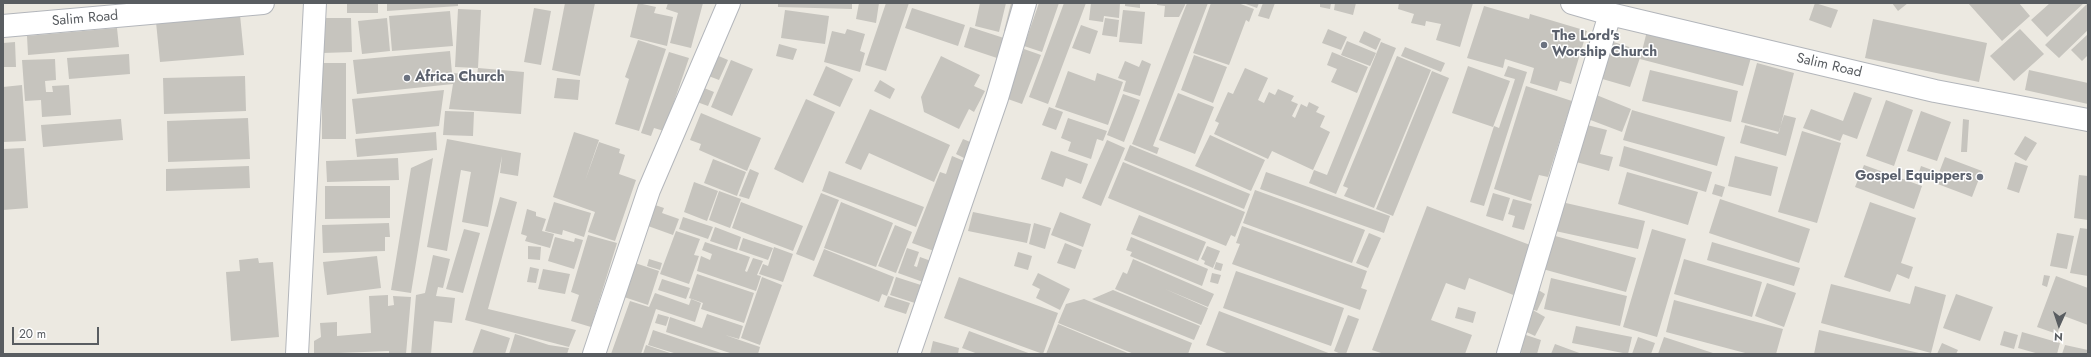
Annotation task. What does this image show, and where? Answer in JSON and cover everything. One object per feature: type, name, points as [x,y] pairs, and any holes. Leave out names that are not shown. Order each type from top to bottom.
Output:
[{"type":"street","name":"Salim Road","points":[[3,26],[264,3]]},
{"type":"street","points":[[297,354],[315,3]]},
{"type":"street","points":[[594,354],[649,190],[729,3]]},
{"type":"street","points":[[909,354],[997,98],[1025,3]]},
{"type":"street","name":"Salim Road","points":[[1572,3],[1610,14],[1935,92],[2088,120]]},
{"type":"street","points":[[1508,354],[1610,14]]},
{"type":"building","points":[[347,3],[378,3],[378,13],[347,13]]},
{"type":"building","points":[[387,3],[458,3],[458,6],[387,11]]},
{"type":"building","points":[[565,3],[595,3],[580,76],[552,70]]},
{"type":"building","points":[[638,3],[656,7],[654,13],[673,17],[667,46],[630,37]]},
{"type":"building","points":[[668,3],[703,3],[691,48],[670,43],[678,13],[666,9]]},
{"type":"building","points":[[778,3],[852,3],[852,9],[778,7]]},
{"type":"building","points":[[859,3],[879,3],[876,23],[856,19]]},
{"type":"building","points":[[886,3],[909,3],[886,71],[865,65]]},
{"type":"building","points":[[980,3],[1006,3],[999,32],[975,26]]},
{"type":"building","points":[[1011,3],[1021,3],[1013,34],[1004,31]]},
{"type":"building","points":[[1039,3],[1059,3],[1042,52],[1024,46]]},
{"type":"building","points":[[1064,3],[1086,3],[1048,104],[1029,97]]},
{"type":"building","points":[[1091,3],[1120,3],[1119,18],[1104,16],[1103,22],[1089,20]]},
{"type":"building","points":[[1125,3],[1140,3],[1140,8],[1125,6]]},
{"type":"building","points":[[1157,3],[1186,3],[1179,17],[1164,17],[1165,6],[1157,5]]},
{"type":"building","points":[[1187,3],[1208,3],[1153,146],[1159,148],[1157,154],[1132,144]]},
{"type":"building","points":[[1211,3],[1238,3],[1254,9],[1249,22],[1246,20],[1229,65],[1193,53]]},
{"type":"building","points":[[1243,3],[1259,3],[1257,8]]},
{"type":"building","points":[[1263,3],[1275,3],[1269,19],[1258,16]]},
{"type":"building","points":[[1320,3],[1331,3],[1330,9],[1320,7]]},
{"type":"building","points":[[1335,3],[1356,3],[1353,15],[1334,10]]},
{"type":"building","points":[[1399,3],[1473,3],[1460,47],[1436,40],[1441,24],[1426,21],[1425,26],[1411,23],[1414,14],[1398,9]]},
{"type":"building","points":[[1815,3],[1838,10],[1831,28],[1809,20]]},
{"type":"building","points":[[1892,3],[1908,3],[1898,11]]},
{"type":"building","points":[[1968,3],[2019,3],[2030,16],[2002,41]]},
{"type":"building","points":[[2050,3],[2084,3],[2047,37],[2031,20]]},
{"type":"building","points":[[2088,3],[2088,30],[2059,58],[2045,45]]},
{"type":"building","points":[[1484,6],[1529,19],[1530,14],[1587,31],[1571,84],[1560,81],[1557,91],[1530,83],[1534,68],[1505,59],[1503,68],[1467,58]]},
{"type":"building","points":[[534,8],[551,11],[541,65],[524,62]]},
{"type":"building","points":[[912,8],[965,25],[958,46],[905,28]]},
{"type":"building","points":[[458,9],[481,10],[478,68],[455,67]]},
{"type":"building","points":[[785,10],[829,16],[825,44],[781,38]]},
{"type":"building","points":[[1123,10],[1145,12],[1142,44],[1119,42]]},
{"type":"building","points":[[450,11],[453,46],[392,51],[389,16]]},
{"type":"building","points":[[240,15],[244,55],[160,62],[156,22]]},
{"type":"building","points":[[323,18],[351,18],[352,52],[323,53]]},
{"type":"building","points":[[387,18],[390,51],[362,54],[358,21]]},
{"type":"building","points":[[1105,18],[1119,20],[1117,37],[1102,35]]},
{"type":"building","points":[[1873,19],[1987,43],[1979,82],[1865,58]]},
{"type":"building","points":[[1081,25],[1098,31],[1090,54],[1072,48]]},
{"type":"building","points":[[970,27],[1010,40],[1003,60],[964,47]]},
{"type":"building","points":[[1648,27],[1752,54],[1743,86],[1640,59],[1642,52],[1630,87],[1592,76],[1604,39],[1642,51]]},
{"type":"building","points":[[117,28],[119,47],[28,55],[27,36]]},
{"type":"building","points":[[847,29],[865,34],[860,51],[865,53],[860,72],[824,62],[832,31],[845,34]]},
{"type":"building","points":[[1328,29],[1347,37],[1341,50],[1322,43]]},
{"type":"building","points":[[2020,29],[2044,54],[2014,81],[1990,56]]},
{"type":"building","points":[[1364,31],[1381,39],[1376,50],[1359,42]]},
{"type":"building","points":[[2088,34],[2088,55],[2082,61],[2071,50]]},
{"type":"building","points":[[638,40],[666,49],[639,131],[615,124],[629,79],[625,77]]},
{"type":"building","points":[[1347,41],[1376,53],[1370,66],[1341,55]]},
{"type":"building","points":[[15,42],[16,67],[3,67],[3,43]]},
{"type":"building","points":[[1381,42],[1396,48],[1336,194],[1309,183],[1314,170],[1327,175]]},
{"type":"building","points":[[779,44],[797,49],[793,60],[776,56]]},
{"type":"building","points":[[1405,47],[1445,63],[1441,72],[1401,56]]},
{"type":"building","points":[[1024,49],[1041,55],[1022,104],[1005,98]]},
{"type":"building","points":[[450,51],[452,73],[477,75],[478,68],[524,72],[521,114],[449,109],[453,84],[357,94],[353,60]]},
{"type":"building","points":[[669,52],[689,58],[664,131],[654,128],[651,136],[641,133]]},
{"type":"building","points":[[1332,52],[1368,67],[1357,93],[1331,82],[1337,69],[1327,65]]},
{"type":"building","points":[[129,54],[130,74],[69,79],[67,58]]},
{"type":"building","points":[[714,54],[728,60],[719,80],[706,75]]},
{"type":"building","points":[[1194,55],[1227,67],[1213,103],[1181,90]]},
{"type":"building","points":[[941,56],[980,75],[974,86],[985,91],[974,112],[969,109],[959,129],[924,112],[921,97]]},
{"type":"building","points":[[1397,56],[1431,70],[1374,208],[1344,196],[1348,188],[1343,186]]},
{"type":"building","points":[[55,59],[56,80],[45,81],[46,92],[53,92],[52,86],[69,85],[71,115],[42,117],[41,100],[25,101],[22,60]]},
{"type":"building","points":[[731,60],[753,69],[732,116],[711,107]]},
{"type":"building","points":[[1142,60],[1151,64],[1140,96],[1123,91],[1126,81],[1118,78],[1125,61],[1139,67]]},
{"type":"building","points":[[322,63],[346,63],[346,139],[322,139]]},
{"type":"building","points":[[1757,63],[1794,73],[1779,132],[1741,122]]},
{"type":"building","points":[[826,66],[853,79],[840,107],[813,95]]},
{"type":"building","points":[[1468,66],[1510,81],[1493,127],[1452,113]]},
{"type":"building","points":[[1508,66],[1527,72],[1484,206],[1470,202],[1494,126],[1499,128],[1515,79],[1504,76]]},
{"type":"building","points":[[1245,68],[1268,78],[1258,100],[1264,103],[1269,92],[1275,95],[1278,89],[1294,96],[1291,101],[1298,104],[1292,116],[1295,118],[1301,104],[1307,107],[1309,102],[1319,107],[1316,112],[1325,116],[1320,127],[1330,132],[1313,170],[1272,151],[1268,159],[1214,134],[1219,123],[1215,121],[1228,92],[1233,94]]},
{"type":"building","points":[[1650,70],[1738,91],[1731,122],[1642,101]]},
{"type":"building","points":[[2029,70],[2088,83],[2088,104],[2025,90]]},
{"type":"building","points":[[1068,71],[1095,81],[1097,73],[1123,82],[1108,125],[1055,107]]},
{"type":"building","points":[[1432,71],[1449,78],[1393,216],[1376,209]]},
{"type":"building","points":[[245,76],[246,111],[164,114],[163,78]]},
{"type":"building","points":[[557,78],[580,80],[578,100],[554,98]]},
{"type":"building","points":[[880,80],[895,89],[890,99],[874,91]]},
{"type":"building","points":[[22,85],[26,141],[3,142],[3,87]]},
{"type":"building","points":[[1526,86],[1572,101],[1548,177],[1539,175],[1531,201],[1494,189]]},
{"type":"building","points":[[704,88],[714,92],[708,106],[697,102]]},
{"type":"building","points":[[444,90],[439,126],[356,134],[352,99]]},
{"type":"building","points":[[1589,92],[1631,109],[1622,132],[1580,116]]},
{"type":"building","points":[[1854,92],[1872,98],[1857,139],[1843,134],[1840,141],[1803,128],[1811,109],[1843,121]]},
{"type":"building","points":[[1178,93],[1214,107],[1195,154],[1159,140]]},
{"type":"building","points":[[1123,94],[1140,100],[1124,142],[1107,135]]},
{"type":"building","points":[[806,99],[835,112],[803,183],[774,169]]},
{"type":"building","points":[[1886,100],[1913,110],[1894,166],[1866,156]]},
{"type":"building","points":[[1049,107],[1063,112],[1056,130],[1042,125]]},
{"type":"building","points":[[870,109],[950,145],[934,182],[869,153],[861,170],[845,163]]},
{"type":"building","points":[[1632,110],[1725,137],[1717,166],[1623,140]]},
{"type":"building","points":[[445,111],[474,112],[473,136],[443,135]]},
{"type":"building","points":[[1921,111],[1951,122],[1937,161],[1907,151]]},
{"type":"building","points":[[701,113],[761,138],[747,171],[699,150],[701,144],[690,140]]},
{"type":"building","points":[[1784,115],[1796,118],[1786,156],[1740,143],[1745,125],[1778,134]]},
{"type":"building","points":[[248,118],[250,159],[168,162],[167,121]]},
{"type":"building","points":[[1068,118],[1107,131],[1103,141],[1097,139],[1091,159],[1068,151],[1071,142],[1061,138]]},
{"type":"building","points":[[121,119],[123,140],[43,147],[41,125]]},
{"type":"building","points":[[1963,119],[1969,120],[1967,152],[1961,152]]},
{"type":"building","points":[[1579,123],[1607,130],[1600,154],[1613,157],[1609,171],[1569,160]]},
{"type":"building","points":[[1802,131],[1841,143],[1817,223],[1778,212]]},
{"type":"building","points":[[436,132],[437,150],[357,157],[355,139]]},
{"type":"building","points":[[574,132],[599,140],[585,181],[599,142],[620,149],[619,153],[625,155],[619,174],[636,180],[615,241],[588,232],[595,212],[553,197]]},
{"type":"building","points":[[1210,135],[1265,160],[1251,191],[1195,166]]},
{"type":"building","points":[[2025,136],[2037,143],[2026,161],[2014,154]]},
{"type":"building","points":[[447,139],[521,153],[518,176],[500,173],[502,156],[488,227],[462,222],[471,172],[461,170],[447,251],[427,247]]},
{"type":"building","points":[[963,139],[975,144],[968,160],[956,154]]},
{"type":"building","points":[[1107,140],[1125,148],[1101,206],[1082,198]]},
{"type":"building","points":[[1130,145],[1250,194],[1244,209],[1124,160]]},
{"type":"building","points":[[1624,146],[1712,172],[1706,192],[1619,166]]},
{"type":"building","points":[[24,148],[28,208],[3,210],[3,149]]},
{"type":"building","points":[[1051,151],[1088,164],[1081,184],[1066,178],[1063,187],[1041,179]]},
{"type":"building","points":[[952,156],[969,163],[934,251],[912,243],[940,172],[946,174]]},
{"type":"building","points":[[1735,156],[1778,167],[1771,196],[1728,186]]},
{"type":"building","points":[[1945,157],[1982,171],[1972,197],[1935,183]]},
{"type":"building","points":[[398,158],[399,180],[327,182],[326,161]]},
{"type":"building","points":[[433,158],[411,293],[391,290],[411,168]]},
{"type":"building","points":[[713,159],[746,172],[737,196],[704,183]]},
{"type":"building","points":[[1123,162],[1245,212],[1235,237],[1231,235],[1226,246],[1108,198]]},
{"type":"building","points":[[2015,162],[2028,166],[2019,193],[2007,189]]},
{"type":"building","points":[[1864,165],[1922,186],[1914,209],[1855,187]]},
{"type":"building","points":[[249,166],[250,188],[166,191],[166,169]]},
{"type":"building","points":[[1921,166],[1932,170],[1930,176],[1919,172]]},
{"type":"building","points":[[750,169],[759,173],[749,199],[739,196]]},
{"type":"building","points":[[829,171],[924,207],[916,227],[822,191]]},
{"type":"building","points":[[1266,172],[1390,216],[1384,233],[1260,189]]},
{"type":"building","points":[[1627,172],[1698,192],[1688,225],[1618,204]]},
{"type":"building","points":[[2079,175],[2088,176],[2088,220],[2074,218]]},
{"type":"building","points":[[694,182],[718,191],[707,221],[684,212]]},
{"type":"building","points":[[1715,184],[1725,187],[1722,197],[1712,194]]},
{"type":"building","points":[[325,186],[390,186],[390,218],[325,219]]},
{"type":"building","points":[[1255,190],[1365,230],[1352,263],[1243,223]]},
{"type":"building","points":[[719,191],[741,199],[730,228],[709,220]]},
{"type":"building","points":[[821,193],[839,200],[814,261],[796,254]]},
{"type":"building","points":[[1493,193],[1510,198],[1503,221],[1486,216]]},
{"type":"building","points":[[500,197],[517,202],[488,309],[576,330],[569,347],[465,320]]},
{"type":"building","points":[[1513,199],[1532,204],[1524,230],[1512,227],[1515,216],[1508,214]]},
{"type":"building","points":[[1720,199],[1810,229],[1799,263],[1709,233]]},
{"type":"building","points":[[1557,201],[1645,221],[1638,249],[1546,229]]},
{"type":"building","points":[[554,202],[591,213],[584,237],[563,230],[562,235],[545,231]]},
{"type":"building","points":[[741,202],[803,226],[793,251],[732,228]]},
{"type":"building","points":[[841,202],[893,223],[876,267],[824,248]]},
{"type":"building","points":[[1870,202],[1916,218],[1901,263],[1913,267],[1909,279],[1897,274],[1890,292],[1844,277]]},
{"type":"building","points":[[655,205],[664,208],[662,213],[679,219],[673,235],[648,226]]},
{"type":"building","points":[[1427,206],[1538,248],[1516,296],[1469,278],[1465,290],[1446,283],[1431,320],[1472,335],[1465,354],[1384,354],[1372,350]]},
{"type":"building","points":[[527,209],[536,212],[536,216],[546,219],[542,231],[554,234],[550,248],[525,241],[527,236],[521,234]]},
{"type":"building","points":[[973,212],[1031,224],[1027,243],[968,231]]},
{"type":"building","points":[[1060,212],[1091,224],[1083,247],[1051,235]]},
{"type":"building","points":[[1139,215],[1206,242],[1198,261],[1131,234]]},
{"type":"building","points":[[683,217],[713,227],[708,239],[679,229]]},
{"type":"building","points":[[389,223],[390,237],[385,237],[385,251],[323,253],[322,225]]},
{"type":"building","points":[[1034,223],[1051,228],[1045,249],[1029,244]]},
{"type":"building","points":[[895,225],[912,232],[896,273],[878,266]]},
{"type":"building","points":[[1242,226],[1367,271],[1361,288],[1367,290],[1360,310],[1232,264],[1240,244],[1236,243]]},
{"type":"building","points":[[715,227],[741,237],[737,250],[710,241]]},
{"type":"building","points":[[2080,228],[2088,229],[2088,276],[2070,273]]},
{"type":"building","points":[[464,229],[480,233],[463,293],[446,289]]},
{"type":"building","points":[[1652,229],[1686,239],[1657,337],[1623,327]]},
{"type":"building","points":[[676,231],[700,239],[694,255],[699,256],[689,284],[660,274]]},
{"type":"building","points":[[1369,233],[1381,238],[1368,268],[1356,263]]},
{"type":"building","points":[[2057,233],[2074,236],[2067,269],[2050,266]]},
{"type":"building","points":[[1548,234],[1636,258],[1626,292],[1539,268]]},
{"type":"building","points":[[588,235],[617,243],[591,327],[571,321],[579,295],[571,292]]},
{"type":"building","points":[[555,237],[574,242],[575,238],[583,240],[574,269],[548,261]]},
{"type":"building","points":[[1131,237],[1208,269],[1202,286],[1130,256],[1132,252],[1126,250]]},
{"type":"building","points":[[743,238],[773,248],[768,260],[739,250]]},
{"type":"building","points":[[705,242],[750,257],[745,271],[747,272],[753,258],[763,261],[757,275],[761,276],[756,291],[697,271],[701,256],[710,260],[712,254],[702,250]]},
{"type":"building","points":[[1712,242],[1800,268],[1794,286],[1707,260]]},
{"type":"building","points":[[1065,243],[1082,250],[1075,269],[1057,263]]},
{"type":"building","points":[[528,246],[541,247],[540,260],[528,259]]},
{"type":"building","points":[[1207,246],[1220,251],[1213,268],[1204,264],[1205,261],[1201,259]]},
{"type":"building","points":[[774,247],[793,254],[783,282],[759,274],[763,264],[768,266]]},
{"type":"building","points":[[907,248],[919,252],[914,266],[917,267],[920,257],[931,261],[923,282],[898,273]]},
{"type":"building","points":[[824,249],[894,277],[887,296],[882,294],[879,302],[813,276]]},
{"type":"building","points":[[1018,252],[1032,256],[1028,270],[1014,266]]},
{"type":"building","points":[[433,255],[450,259],[443,288],[438,287],[436,296],[455,298],[452,323],[434,321],[431,354],[411,354],[416,295],[425,293]]},
{"type":"building","points":[[377,256],[381,288],[327,295],[323,262]]},
{"type":"building","points":[[258,258],[259,263],[273,262],[279,337],[231,341],[226,272],[240,271],[239,260]]},
{"type":"building","points":[[649,259],[662,263],[660,270],[647,266]]},
{"type":"building","points":[[1133,259],[1214,294],[1208,307],[1165,289],[1208,308],[1201,325],[1115,289],[1123,272],[1127,274]]},
{"type":"building","points":[[1684,259],[1762,282],[1752,317],[1674,294]]},
{"type":"building","points":[[1216,262],[1223,264],[1221,271],[1214,269]]},
{"type":"building","points":[[635,263],[659,271],[648,305],[624,297]]},
{"type":"building","points":[[530,267],[539,269],[536,283],[527,282]]},
{"type":"building","points":[[543,269],[570,274],[565,294],[538,289]]},
{"type":"building","points":[[1236,271],[1344,308],[1331,346],[1223,308]]},
{"type":"building","points":[[1038,273],[1070,289],[1060,310],[1036,298],[1040,289],[1032,285]]},
{"type":"building","points":[[1212,273],[1221,275],[1218,284],[1210,282]]},
{"type":"building","points":[[697,274],[754,293],[744,323],[701,309],[703,303],[689,298]]},
{"type":"building","points":[[2044,275],[2050,276],[2047,287],[2042,285]]},
{"type":"building","points":[[2056,276],[2088,288],[2088,325],[2064,316],[2057,334],[2037,327]]},
{"type":"building","points":[[762,277],[782,285],[760,345],[741,338]]},
{"type":"building","points":[[896,277],[924,286],[918,304],[890,295]]},
{"type":"building","points":[[959,277],[1058,313],[1043,354],[944,318]]},
{"type":"building","points":[[1551,278],[1627,296],[1620,326],[1544,309]]},
{"type":"building","points":[[662,279],[690,288],[686,299],[658,290]]},
{"type":"building","points":[[1767,283],[1796,293],[1784,327],[1755,316]]},
{"type":"building","points":[[1831,284],[1910,304],[1915,286],[1946,295],[1931,353],[1821,323]]},
{"type":"building","points":[[1532,289],[1545,294],[1537,311],[1524,306]]},
{"type":"building","points":[[1113,290],[1200,326],[1194,340],[1092,299]]},
{"type":"building","points":[[655,293],[689,305],[691,299],[701,303],[695,322],[656,309],[641,354],[611,354],[630,301],[649,307]]},
{"type":"building","points":[[1956,294],[1993,307],[1980,341],[1943,328]]},
{"type":"building","points":[[388,295],[388,306],[394,305],[393,296],[411,297],[406,354],[389,354],[389,351],[314,354],[314,341],[321,337],[320,323],[337,322],[337,336],[371,333],[369,296]]},
{"type":"building","points":[[888,296],[910,303],[906,314],[884,307]]},
{"type":"building","points":[[1084,299],[1192,343],[1188,354],[1134,354],[1058,323],[1066,304]]},
{"type":"building","points":[[1674,300],[1783,329],[1776,354],[1749,354],[1666,332]]},
{"type":"building","points":[[1458,307],[1476,312],[1473,323],[1455,318]]},
{"type":"building","points":[[1531,309],[1545,317],[1535,336],[1520,329]]},
{"type":"building","points":[[1219,311],[1331,354],[1229,354],[1206,345]]},
{"type":"building","points":[[658,314],[669,317],[666,326],[655,323]]},
{"type":"building","points":[[707,314],[743,326],[739,339],[725,335],[760,347],[758,354],[733,354],[666,332],[670,317],[702,328]]},
{"type":"building","points":[[1348,315],[1359,319],[1346,354],[1341,354],[1334,351]]},
{"type":"building","points":[[1058,324],[1130,354],[1046,354]]},
{"type":"building","points":[[1576,326],[1632,337],[1628,354],[1572,343]]},
{"type":"building","points":[[481,329],[510,338],[505,354],[472,354]]},
{"type":"building","points":[[653,330],[724,354],[677,354],[648,345]]},
{"type":"building","points":[[1819,330],[1919,353],[1919,354],[1814,354]]},
{"type":"building","points":[[969,331],[1031,354],[978,354],[962,348]]},
{"type":"building","points":[[2004,331],[2018,335],[2014,349],[2000,345]]},
{"type":"building","points":[[2022,332],[2060,343],[2057,354],[2039,354],[2018,348]]},
{"type":"building","points":[[1520,333],[1541,340],[1537,354],[1526,354],[1515,351]]},
{"type":"building","points":[[515,334],[549,345],[569,348],[567,354],[509,354]]},
{"type":"building","points":[[1638,337],[1655,343],[1651,354],[1632,354]]},
{"type":"building","points":[[1664,337],[1716,354],[1658,354]]},
{"type":"building","points":[[933,341],[959,348],[958,354],[930,354]]},
{"type":"building","points":[[1942,343],[1958,350],[1956,354],[1937,354]]},
{"type":"building","points":[[1555,344],[1582,354],[1551,354]]},
{"type":"building","points":[[646,345],[673,354],[643,354]]},
{"type":"building","points":[[2065,345],[2088,350],[2088,354],[2062,354]]},
{"type":"place","name":"The Lord's Worship Church","points":[[1544,45]]},
{"type":"place","name":"Africa Church","points":[[407,78]]},
{"type":"place","name":"Gospel Equippers","points":[[1980,177]]}]
